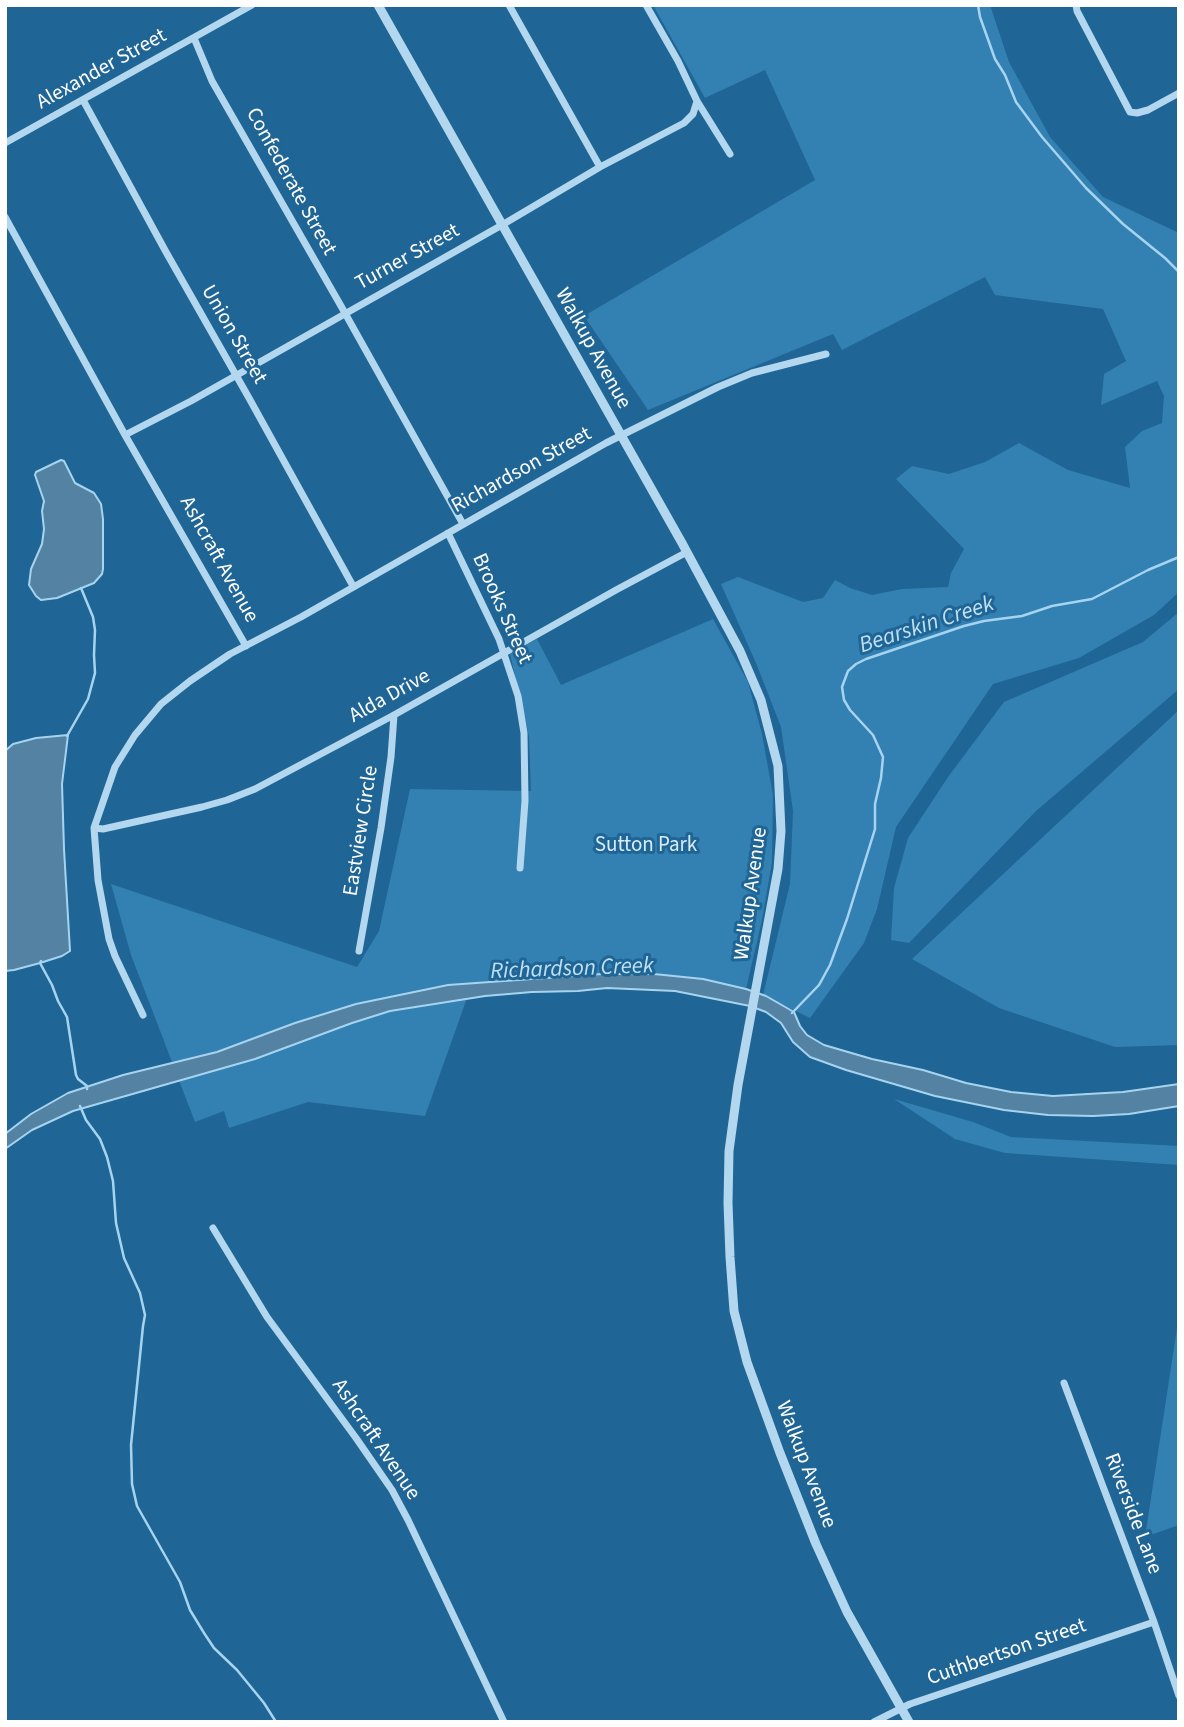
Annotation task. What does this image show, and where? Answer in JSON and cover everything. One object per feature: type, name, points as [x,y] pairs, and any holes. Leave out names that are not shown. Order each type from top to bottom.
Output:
[{"type":"street","name":"Alexander Street","points":[[5,144],[252,5]]},
{"type":"street","name":"Walkup Avenue","points":[[378,5],[687,552],[740,652],[761,700],[778,766],[780,831],[778,869],[747,1034],[729,1151],[728,1203],[734,1311],[747,1362],[820,1553],[847,1612],[909,1722]]},
{"type":"street","points":[[509,5],[600,167]]},
{"type":"street","points":[[646,5],[697,101],[730,154]]},
{"type":"street","points":[[1076,5],[1130,112],[1148,110],[1179,93]]},
{"type":"street","name":"Confederate Street","points":[[194,38],[212,81],[463,524]]},
{"type":"street","name":"Union Street","points":[[83,100],[354,586]]},
{"type":"street","name":"Turner Street","points":[[125,435],[191,401],[600,167],[684,122],[693,114],[697,101]]},
{"type":"street","name":"Ashcraft Avenue","points":[[5,217],[125,435],[246,646],[190,681],[161,704],[135,735],[115,767],[94,828],[97,880],[109,939],[143,1015]]},
{"type":"street","name":"Richardson Street","points":[[246,646],[684,403],[752,373],[826,354]]},
{"type":"street","name":"Brooks Street","points":[[448,533],[505,653],[518,696],[524,733],[525,801],[520,868]]},
{"type":"street","name":"Alda Drive","points":[[94,828],[103,829],[202,807],[227,800],[266,783],[687,552]]},
{"type":"street","name":"Eastview Circle","points":[[359,951],[381,828],[394,715]]},
{"type":"street","name":"Ashcraft Avenue","points":[[213,1228],[267,1317],[392,1490],[504,1722]]},
{"type":"street","name":"Riverside Lane","points":[[1064,1383],[1179,1696]]},
{"type":"street","name":"Cuthbertson Street","points":[[874,1722],[910,1704],[1154,1622]]},
{"type":"green space","points":[[653,5],[990,5],[1009,62],[1050,137],[1103,197],[1179,233],[1179,592],[1154,615],[1079,658],[993,684],[896,827],[877,909],[864,943],[810,1018],[763,995],[790,884],[793,811],[781,727],[721,584],[738,577],[803,602],[823,598],[835,580],[872,595],[902,589],[948,587],[951,573],[964,549],[896,479],[912,466],[949,474],[985,462],[1019,443],[1068,470],[1130,488],[1125,447],[1142,431],[1162,423],[1164,396],[1157,381],[1101,405],[1104,374],[1126,361],[1103,309],[995,295],[985,277],[842,350],[833,334],[648,410],[584,316],[815,180],[765,70],[705,98]]},
{"type":"green space","points":[[1179,612],[1179,689],[1036,811],[909,943],[891,940],[894,888],[908,838],[948,777],[1004,702],[1143,642]]},
{"type":"green space","name":"Sutton Park","points":[[713,619],[748,682],[762,734],[773,795],[772,862],[746,989],[703,979],[654,974],[602,974],[472,984],[425,1116],[308,1102],[229,1128],[224,1111],[195,1122],[131,955],[111,884],[357,967],[379,931],[410,789],[531,791],[529,737],[510,654],[537,639],[561,685]]},
{"type":"green space","points":[[1179,710],[1179,1045],[1115,1047],[999,1008],[912,959]]},
{"type":"green space","points":[[894,1099],[973,1122],[1011,1137],[1179,1146],[1179,1165],[1005,1153],[955,1139]]},
{"type":"green space","points":[[1179,1315],[1179,1525],[1145,1537]]},
{"type":"shaded area","points":[[61,460],[75,483],[94,493],[101,504],[103,569],[94,583],[57,598],[41,600],[29,585],[31,569],[42,544],[44,529],[44,501],[35,475]]},
{"type":"shaded area","points":[[68,735],[62,784],[70,951],[40,963],[5,971],[5,751],[13,744],[36,738]]},
{"type":"shaded area","points":[[602,974],[654,974],[703,979],[746,989],[766,996],[794,1012],[807,1035],[824,1045],[966,1083],[1011,1092],[1053,1096],[1123,1092],[1179,1084],[1179,1106],[1129,1114],[1048,1115],[1004,1110],[935,1096],[810,1057],[793,1042],[781,1023],[766,1012],[750,1006],[675,991],[607,988],[485,996],[390,1011],[255,1059],[73,1111],[32,1130],[5,1149],[5,1134],[31,1114],[68,1093],[123,1075],[217,1052],[356,1004],[448,985]]},
{"type":"waterway","name":"Bearskin Creek","points":[[978,5],[995,59],[1016,102],[1042,137],[1086,188],[1179,272]]},
{"type":"waterway","name":"Bearskin Creek","points":[[792,1013],[819,985],[830,965],[875,829],[875,804],[883,757],[873,735],[844,700],[842,687],[848,671],[866,659],[964,626],[1022,616],[1052,606],[1092,599],[1179,557]]},
{"type":"waterway","points":[[67,736],[88,699],[95,673],[93,617],[81,588]]},
{"type":"waterway","points":[[41,961],[67,1017],[76,1075],[87,1089]]},
{"type":"waterway","points":[[80,1106],[86,1120],[100,1139],[107,1157],[124,1258],[140,1293],[145,1315],[131,1445],[132,1484],[137,1506],[180,1582],[190,1610],[204,1633],[214,1648],[237,1670],[264,1703],[276,1722]]},
{"type":"water label","name":"Richardson Creek","points":[[572,970]]}]
